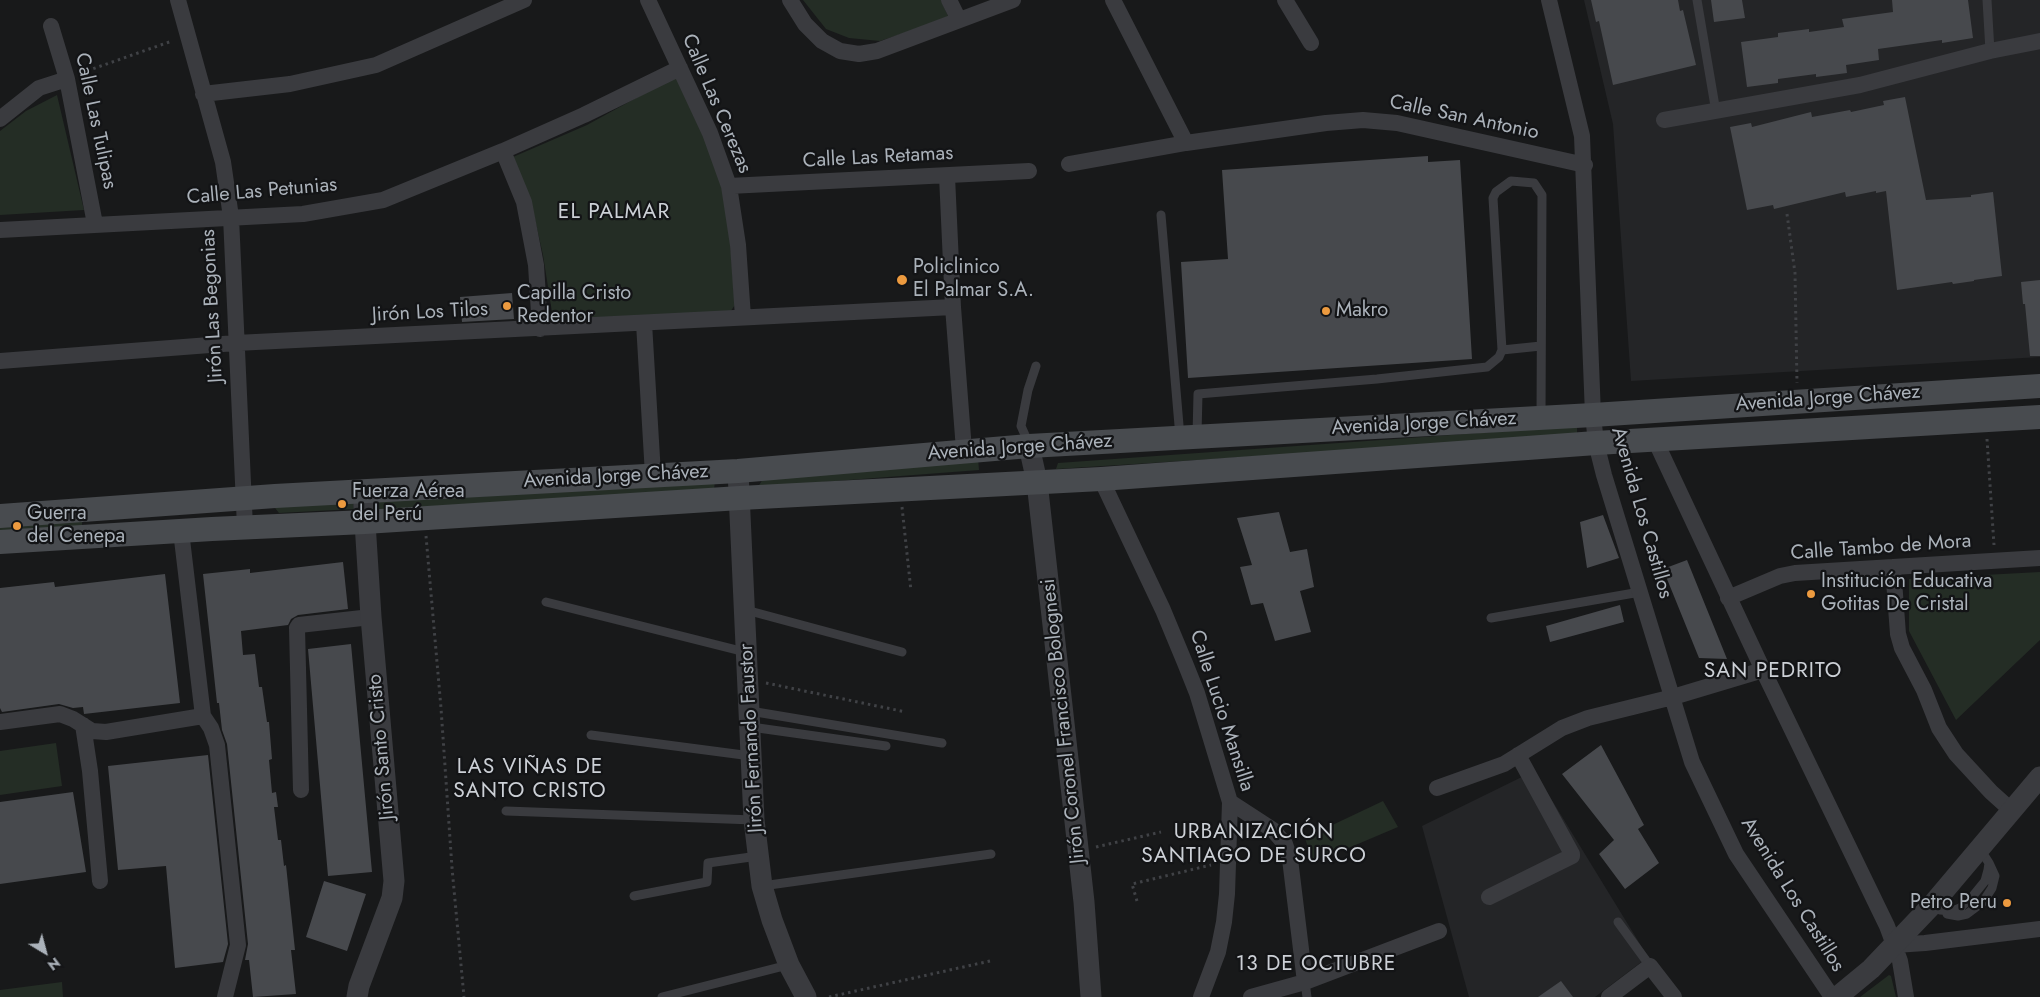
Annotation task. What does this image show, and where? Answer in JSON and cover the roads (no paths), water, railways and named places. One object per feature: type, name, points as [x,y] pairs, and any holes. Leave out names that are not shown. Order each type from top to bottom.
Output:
[{"type":"main road","name":"Avenida Jorge Chávez","points":[[0,516],[244,498],[738,471],[964,450],[1593,415],[2040,386]]},
{"type":"main road","name":"Avenida Jorge Chávez","points":[[0,542],[245,527],[365,522],[740,498],[1101,479],[1596,443],[2040,417]]},
{"type":"street","name":"Jirón Las Begonias","points":[[178,0],[222,162],[230,217],[245,527]]},
{"type":"street","points":[[204,94],[290,84],[376,65],[524,0]]},
{"type":"street","name":"Calle Las Cerezas","points":[[648,0],[710,133],[729,186],[738,246],[743,317]]},
{"type":"street","points":[[790,0],[814,34],[830,47],[849,54],[878,51],[1013,0]]},
{"type":"street","points":[[949,0],[959,20]]},
{"type":"street","points":[[1113,0],[1186,143]]},
{"type":"street","points":[[1285,0],[1312,43]]},
{"type":"street","name":"Avenida Los Castillos","points":[[1549,0],[1582,136],[1585,165],[1593,415],[1596,443],[1604,475],[1692,762],[1736,854],[1832,997]]},
{"type":"street","name":"Calle Las Tulipas","points":[[51,26],[66,79],[95,224]]},
{"type":"street","points":[[1664,120],[1860,85],[1990,51],[2040,41]]},
{"type":"street","name":"Calle Las Petunias","points":[[0,230],[302,214],[384,200],[503,152],[680,68]]},
{"type":"street","points":[[0,119],[39,88],[66,79]]},
{"type":"street","name":"Calle San Antonio","points":[[1068,164],[1186,143],[1326,123],[1362,120],[1397,122],[1585,165]]},
{"type":"street","points":[[503,152],[524,202],[536,265],[540,329]]},
{"type":"street","name":"Calle Las Retamas","points":[[729,186],[1029,171]]},
{"type":"street","points":[[947,176],[953,306],[964,450]]},
{"type":"street","name":"Jirón Los Tilos","points":[[0,361],[236,343],[540,329],[953,306]]},
{"type":"street","points":[[644,323],[652,475]]},
{"type":"street","points":[[1655,440],[1728,598],[1895,945],[1906,997]]},
{"type":"street","name":"Jirón Coronel Francisco Bolognesi","points":[[1029,446],[1037,482],[1078,851],[1091,997]]},
{"type":"street","name":"Jirón Fernando Faustor","points":[[738,471],[748,653],[754,820],[758,856],[762,886],[772,920],[789,965],[806,997]]},
{"type":"street","name":"Calle Lucio Mansilla","points":[[1101,479],[1163,610],[1185,662],[1197,693],[1230,802],[1229,860],[1222,938],[1201,997]]},
{"type":"street","name":"Jirón Santo Cristo","points":[[357,997],[359,986],[392,898],[394,880],[371,617],[363,491]]},
{"type":"street","points":[[180,531],[203,716],[211,728],[217,745],[238,945],[225,997]]},
{"type":"street","name":"Calle Tambo de Mora","points":[[1728,598],[1780,576],[1795,573],[2040,558]]},
{"type":"street","points":[[1893,567],[1898,634],[1902,648],[1924,690],[1939,728],[1956,754],[2012,810]]},
{"type":"street","points":[[301,790],[297,628],[299,625],[371,617]]},
{"type":"street","points":[[1437,788],[1504,764],[1562,728],[1588,718],[1673,697],[1763,670]]},
{"type":"street","points":[[0,722],[60,714],[73,719],[92,731],[106,732],[203,716]]},
{"type":"street","points":[[83,726],[90,771],[100,881]]},
{"type":"street","points":[[1489,897],[1572,856],[1518,755]]},
{"type":"street","points":[[1837,997],[1871,969],[1936,908],[1984,856],[2012,810],[2040,777]]},
{"type":"street","points":[[1230,802],[1273,830],[1284,844],[1290,859],[1306,990]]},
{"type":"street","points":[[1895,945],[2040,929]]},
{"type":"street","points":[[1251,997],[1306,990],[1439,931]]},
{"type":"street","points":[[1609,997],[1650,966],[1674,997]]},
{"type":"lane","points":[[1697,0],[1716,112]]},
{"type":"lane","points":[[1987,0],[1990,51]]},
{"type":"lane","points":[[1189,437],[1198,394],[1487,367],[1499,358],[1502,350],[1493,198],[1496,192],[1511,181],[1534,183],[1542,196],[1541,418]]},
{"type":"lane","points":[[1161,215],[1189,437]]},
{"type":"lane","points":[[1502,350],[1541,346]]},
{"type":"lane","points":[[1029,446],[1021,426],[1028,390],[1036,366]]},
{"type":"lane","points":[[1491,618],[1640,592]]},
{"type":"lane","points":[[546,602],[748,653]]},
{"type":"lane","points":[[746,610],[902,652]]},
{"type":"lane","points":[[750,719],[942,743]]},
{"type":"lane","points":[[750,719],[886,746]]},
{"type":"lane","points":[[592,735],[752,756]]},
{"type":"lane","points":[[506,811],[754,820]]},
{"type":"lane","points":[[762,886],[991,854]]},
{"type":"lane","points":[[634,896],[707,882],[708,863],[758,856]]},
{"type":"lane","points":[[1936,908],[1949,915],[1958,916],[1967,914],[1983,902],[1992,888],[1995,876],[1984,856]]},
{"type":"lane","points":[[1618,922],[1650,966]]},
{"type":"lane","points":[[662,997],[789,965]]},
{"type":"place","name":"Policlinico El Palmar S.A.","points":[[902,280]]},
{"type":"place","name":"Capilla Cristo Redentor","points":[[507,306]]},
{"type":"place","name":"Makro","points":[[1326,311]]},
{"type":"place","name":"Fuerza Aérea del Perú","points":[[342,504]]},
{"type":"place","name":"Guerra del Cenepa","points":[[17,526]]},
{"type":"place","name":"Institución Educativa Gotitas De Cristal","points":[[1811,594]]},
{"type":"place","name":"Petro Peru","points":[[2007,903]]},
{"type":"district","name":"EL PALMAR","points":[[614,213]]},
{"type":"district","name":"SAN PEDRITO","points":[[1773,672]]},
{"type":"district","name":"LAS VIÑAS DE SANTO CRISTO","points":[[530,780]]},
{"type":"district","name":"URBANIZACIÓN SANTIAGO DE SURCO","points":[[1254,845]]},
{"type":"district","name":"13 DE OCTUBRE","points":[[1316,965]]}]
